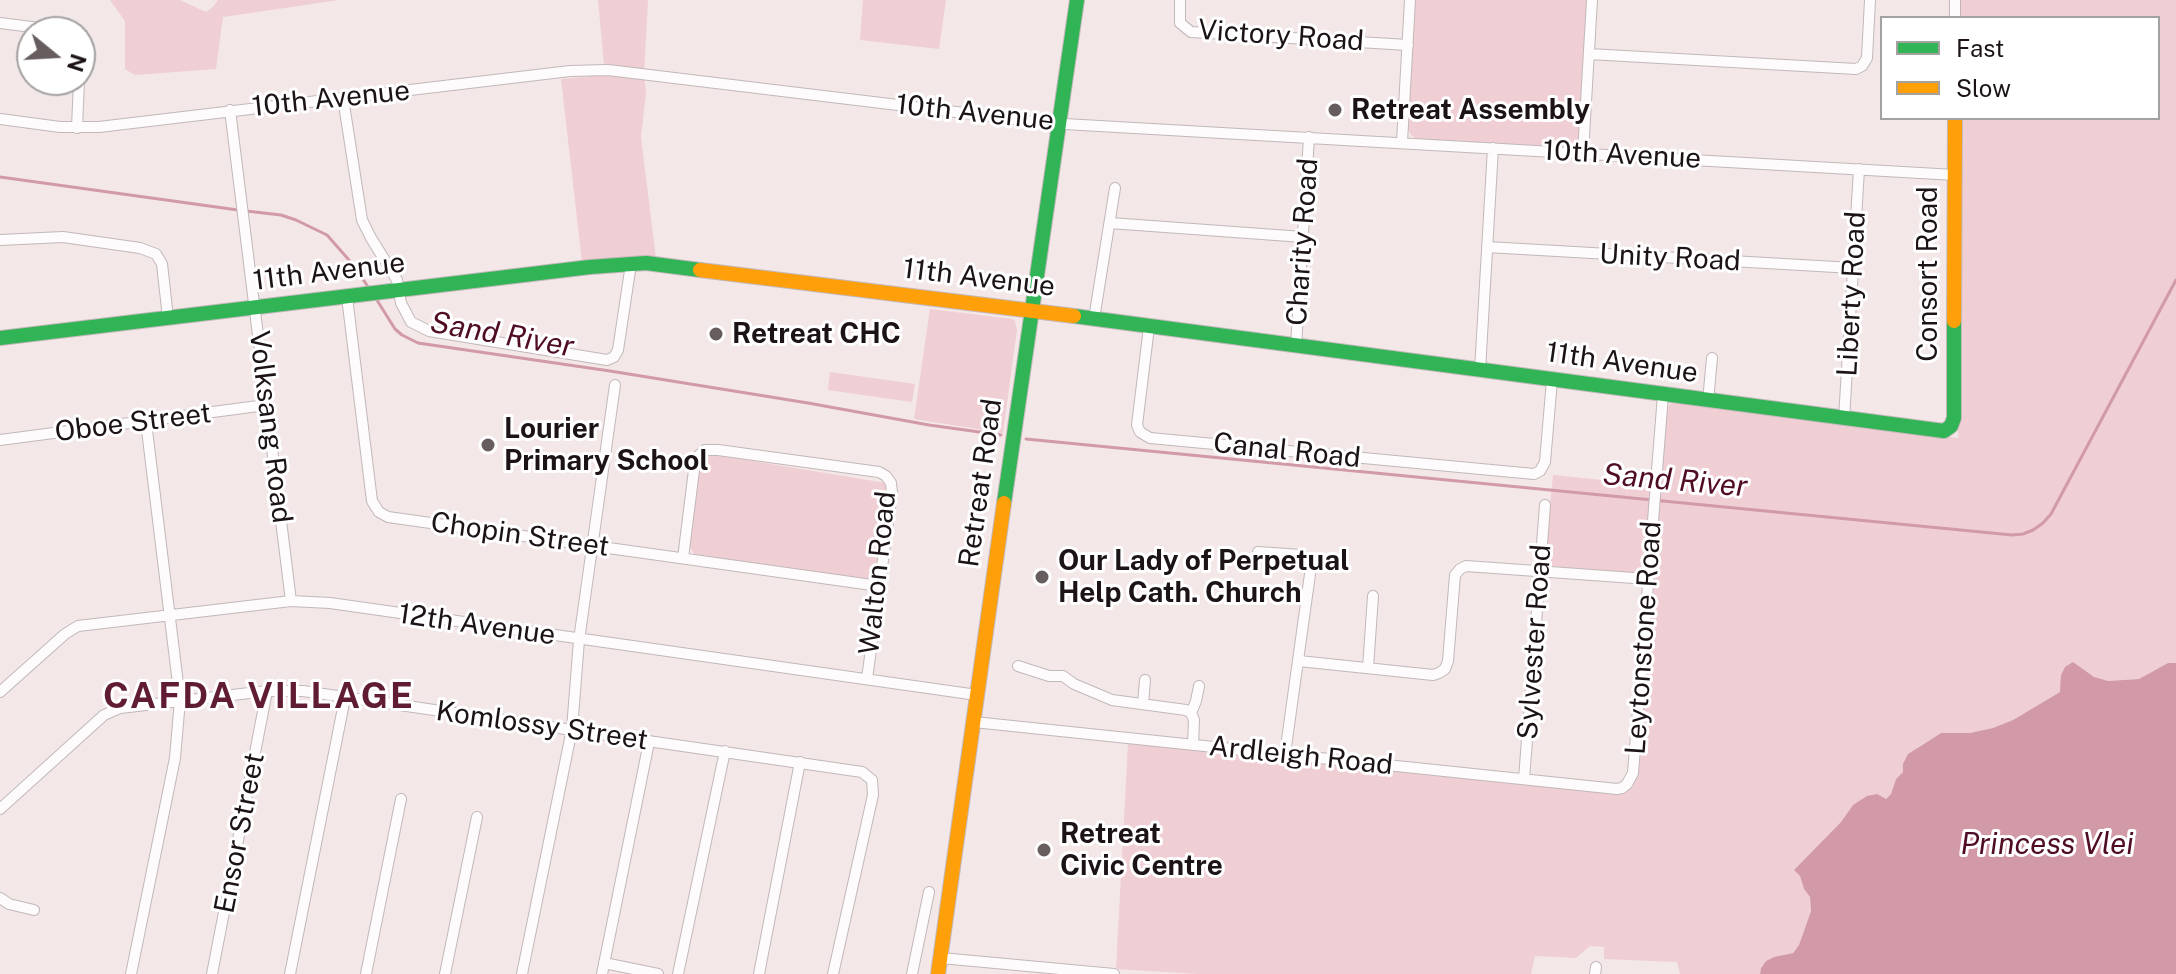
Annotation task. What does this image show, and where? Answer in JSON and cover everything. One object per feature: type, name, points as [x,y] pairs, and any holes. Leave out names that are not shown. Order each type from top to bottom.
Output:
[{"type":"street","name":"Retreat Road","points":[[938,974],[1077,0]]},
{"type":"street","name":"Victory Road","points":[[1180,0],[1180,23],[1191,32],[1408,45]]},
{"type":"street","points":[[1402,142],[1410,0]]},
{"type":"street","points":[[1583,153],[1592,0]]},
{"type":"street","points":[[1589,54],[1856,69],[1867,58],[1870,0]]},
{"type":"street","name":"10th Avenue","points":[[0,119],[77,128],[570,71],[608,70],[1047,123],[1955,175]]},
{"type":"street","points":[[77,128],[78,96]]},
{"type":"street","points":[[343,98],[362,220],[395,275],[395,290],[411,322],[429,331],[607,360],[614,357],[618,350],[631,264]]},
{"type":"street","name":"Volksang Road","points":[[230,110],[291,601]]},
{"type":"street","name":"Consort Road","points":[[1949,428],[1954,418],[1955,120]]},
{"type":"street","name":"Charity Road","points":[[1296,346],[1309,137]]},
{"type":"street","points":[[1480,370],[1493,148]]},
{"type":"street","name":"Liberty Road","points":[[1844,419],[1859,169]]},
{"type":"street","points":[[1094,319],[1115,188]]},
{"type":"street","points":[[1110,223],[1303,237]]},
{"type":"street","points":[[0,240],[63,237],[140,248],[156,254],[162,264],[168,318]]},
{"type":"street","name":"Unity Road","points":[[1487,247],[1853,268]]},
{"type":"street","name":"11th Avenue","points":[[0,338],[590,267],[660,264],[1844,419],[1942,431],[1949,428]]},
{"type":"street","name":"Chopin Street","points":[[347,297],[370,489],[372,501],[379,512],[392,518],[879,586]]},
{"type":"street","name":"Canal Road","points":[[1149,327],[1137,425],[1146,437],[1530,475],[1540,471],[1545,462],[1552,380]]},
{"type":"street","points":[[1708,401],[1712,358]]},
{"type":"street","points":[[522,974],[572,729],[579,640],[615,385]]},
{"type":"street","name":"Leytonstone Road","points":[[1627,784],[1633,773],[1663,395]]},
{"type":"street","name":"Oboe Street","points":[[0,440],[266,405]]},
{"type":"street","points":[[131,974],[175,758],[180,700],[146,422]]},
{"type":"street","name":"Walton Road","points":[[683,558],[695,462],[705,450],[879,472],[886,476],[892,493],[867,679]]},
{"type":"street","name":"Sylvester Road","points":[[1524,779],[1545,505]]},
{"type":"street","points":[[1258,552],[1301,555],[1310,563],[1285,754]]},
{"type":"street","points":[[1299,661],[1433,675],[1442,672],[1448,661],[1454,579],[1462,567],[1648,579]]},
{"type":"street","points":[[1368,668],[1373,596]]},
{"type":"street","name":"12th Avenue","points":[[4,688],[78,626],[291,601],[330,603],[977,695]]},
{"type":"street","points":[[1018,666],[1049,676],[1062,676],[1112,700],[1186,710],[1191,713],[1195,723],[1193,745]]},
{"type":"street","points":[[0,675],[4,688]]},
{"type":"street","points":[[1143,704],[1145,680]]},
{"type":"street","points":[[1191,713],[1199,686]]},
{"type":"street","name":"Komlossy Street","points":[[0,809],[104,715],[120,708],[267,691],[303,691],[862,772],[869,776],[873,784],[873,795],[833,974]]},
{"type":"street","name":"Ensor Street","points":[[212,974],[267,691]]},
{"type":"street","points":[[290,974],[345,698]]},
{"type":"street","name":"Ardleigh Road","points":[[974,722],[1617,789],[1627,784]]},
{"type":"street","points":[[649,742],[603,969],[658,974]]},
{"type":"street","points":[[678,974],[725,751]]},
{"type":"street","points":[[759,974],[800,762]]},
{"type":"street","points":[[366,974],[401,799]]},
{"type":"street","points":[[445,974],[477,817]]},
{"type":"street","points":[[912,974],[929,892]]},
{"type":"street","points":[[0,898],[9,904],[34,910]]},
{"type":"street","points":[[941,958],[1035,971],[1114,974]]},
{"type":"shaded area","points":[[110,0],[180,0],[206,12],[218,0],[339,0],[223,17],[216,69],[135,75],[125,69],[125,21]]},
{"type":"shaded area","points":[[598,0],[648,0],[644,73],[646,93],[641,137],[656,258],[582,262],[561,79],[605,75]]},
{"type":"shaded area","points":[[863,0],[946,0],[939,49],[860,40]]},
{"type":"shaded area","points":[[1414,0],[1589,0],[1579,140],[1575,145],[1568,148],[1417,139],[1411,135],[1407,128]]},
{"type":"shaded area","points":[[1960,0],[2176,0],[2176,663],[2168,663],[2139,679],[2108,681],[2094,678],[2073,662],[2060,692],[2013,720],[1970,733],[1941,733],[1918,747],[1886,799],[1853,805],[1841,822],[1794,870],[1810,897],[1811,911],[1799,945],[1792,953],[1766,961],[1760,974],[1680,974],[1677,962],[1604,959],[1604,947],[1590,946],[1576,958],[1535,956],[1531,974],[1198,974],[1116,969],[1128,743],[1625,792],[1636,778],[1666,410],[1669,405],[1678,401],[1958,438],[1960,120],[2160,120],[2160,16],[1960,16]]},
{"type":"shaded area","points":[[930,309],[1015,321],[1017,330],[1003,433],[914,419]]},
{"type":"shaded area","points":[[830,372],[915,384],[912,402],[828,390]]},
{"type":"shaded area","points":[[710,454],[886,483],[888,488],[876,571],[872,579],[694,554],[690,547],[701,460]]},
{"type":"shaded area","points":[[1553,475],[1651,485],[1645,564],[1640,572],[1549,566],[1545,558]]},
{"type":"water","name":"Princess Vlei","points":[[2073,662],[2094,677],[2108,681],[2139,679],[2168,663],[2176,663],[2176,974],[1760,974],[1766,961],[1793,953],[1811,911],[1810,897],[1794,870],[1841,822],[1853,805],[1877,794],[1886,799],[1903,772],[1908,754],[1941,733],[1970,733],[1993,728],[2013,720],[2060,692],[2061,675],[2065,667]]},
{"type":"waterway","name":"Sand River","points":[[0,177],[238,210]]},
{"type":"waterway","name":"Sand River","points":[[246,211],[281,215],[327,235],[368,287]]},
{"type":"waterway","name":"Sand River","points":[[1026,439],[2023,534],[2043,523],[2051,514],[2176,280]]},
{"type":"waterway","name":"Sand River","points":[[375,297],[395,329],[418,343],[1001,435]]},
{"type":"traffic: fast","points":[[1004,503],[1077,0]]},
{"type":"traffic: fast","points":[[0,338],[590,267],[646,263],[700,270]]},
{"type":"traffic: fast","points":[[1074,316],[1944,431],[1951,426],[1954,418],[1954,321]]},
{"type":"traffic: slow","points":[[1954,321],[1955,120]]},
{"type":"traffic: slow","points":[[700,270],[1074,316]]},
{"type":"traffic: slow","points":[[938,974],[1004,503]]},
{"type":"place","name":"Retreat Assembly","points":[[1335,110]]},
{"type":"place","name":"Retreat CHC","points":[[716,334]]},
{"type":"place","name":"Lourier Primary School","points":[[488,445]]},
{"type":"place","name":"Our Lady of Perpetual Help Cath. Church","points":[[1042,577]]},
{"type":"place","name":"Retreat Civic Centre","points":[[1044,850]]},
{"type":"district","name":"CAFDA VILLAGE","points":[[259,697]]}]
